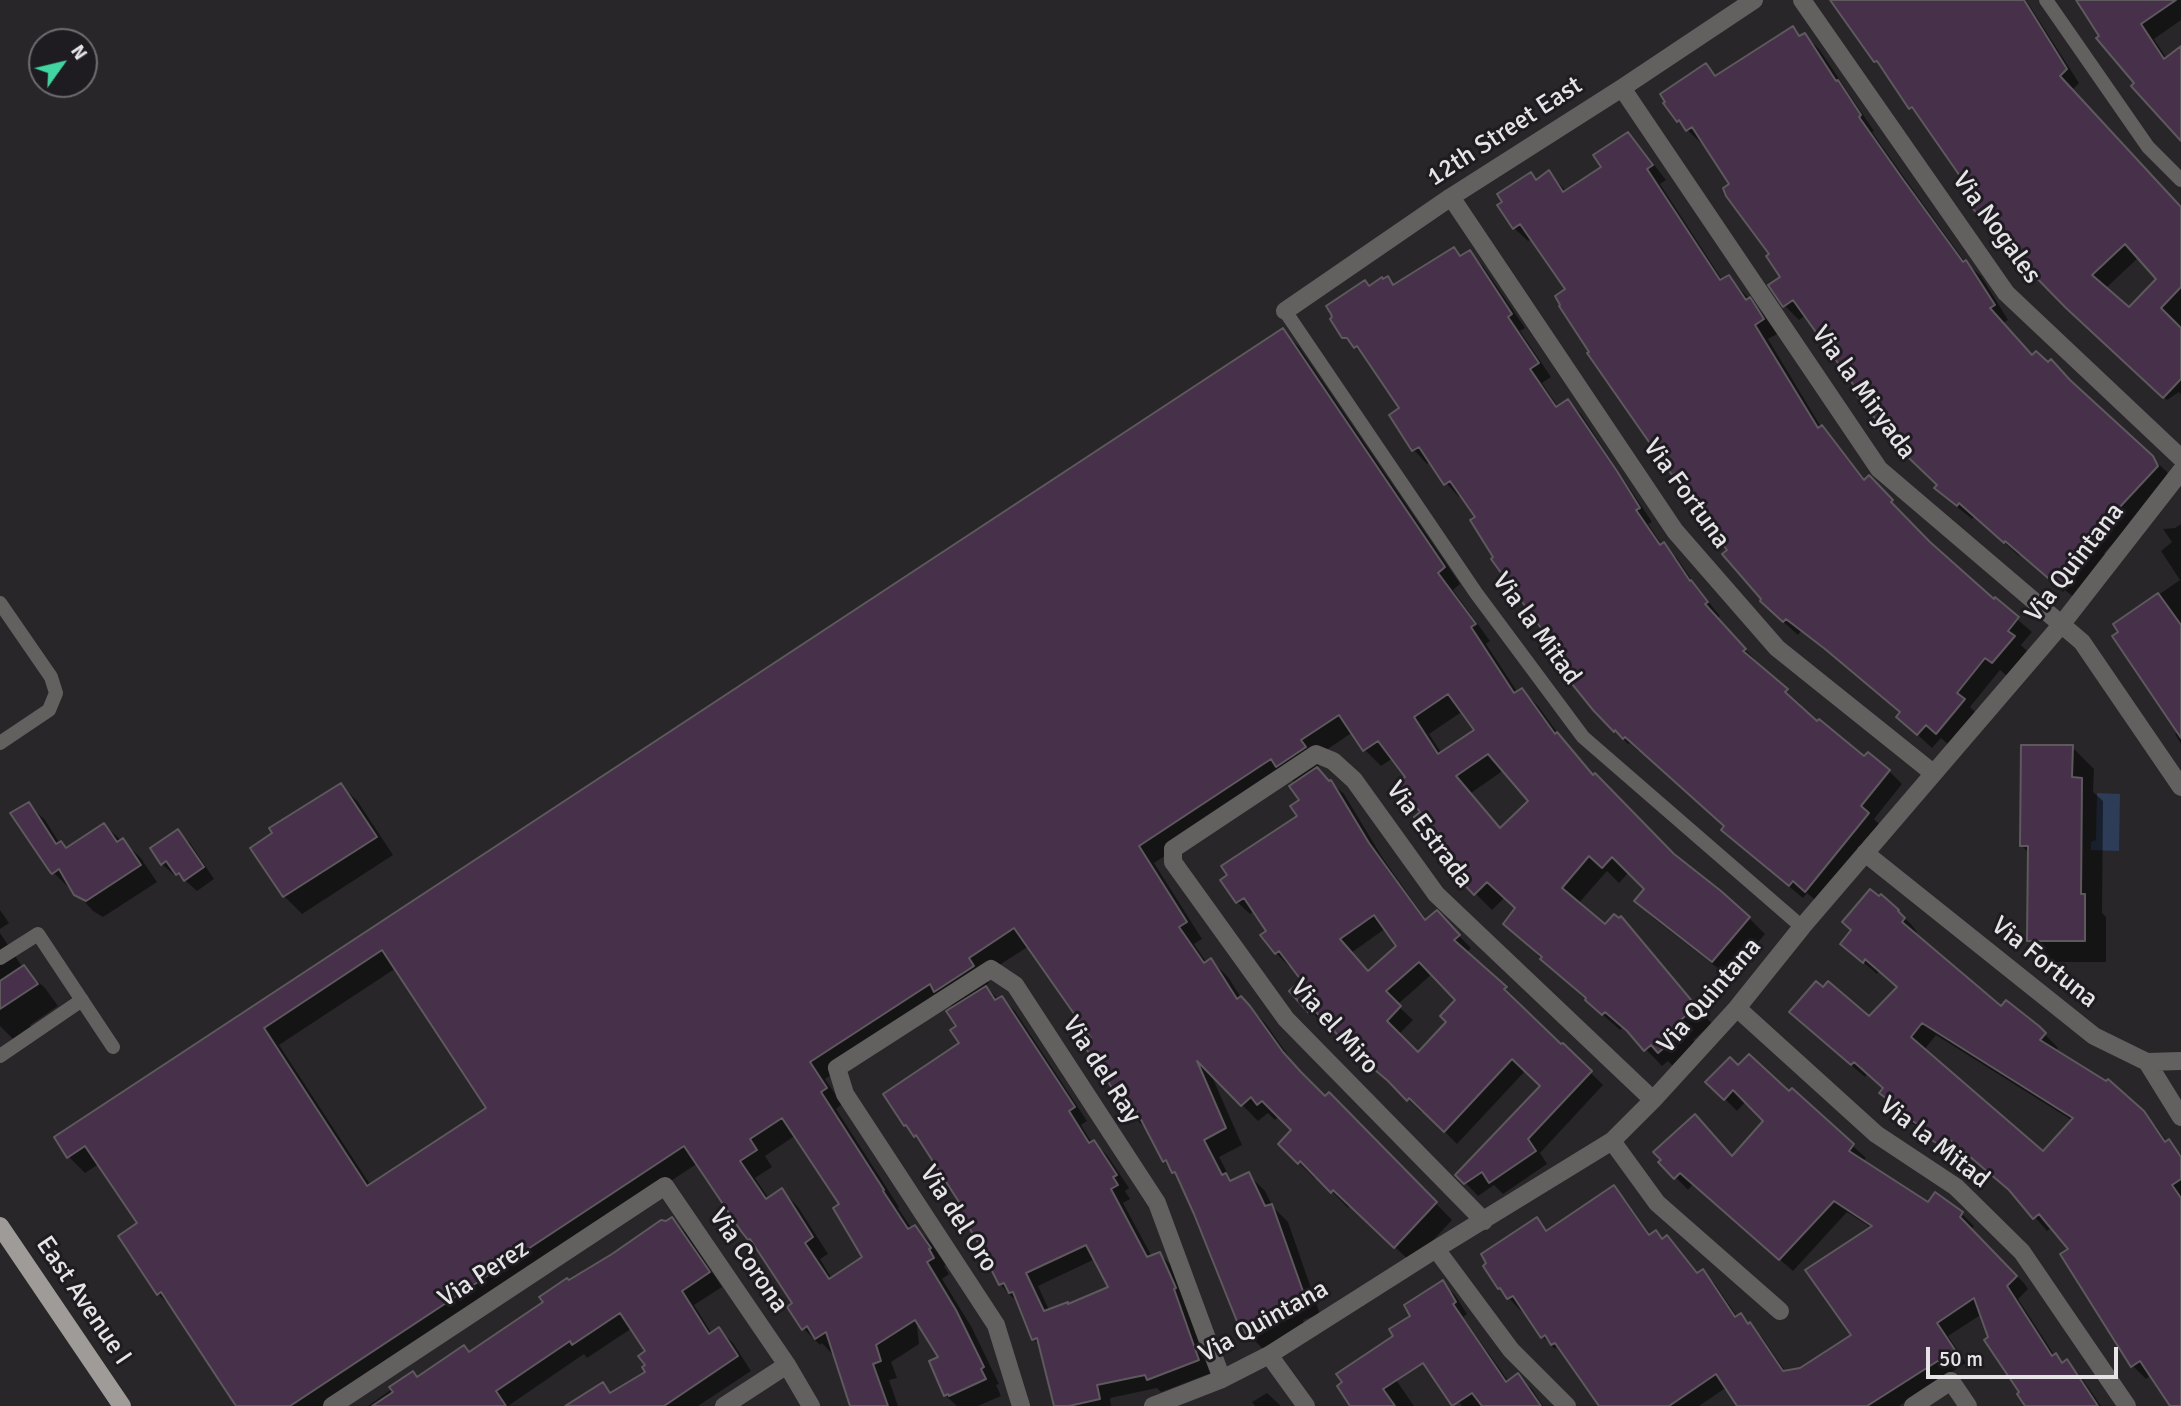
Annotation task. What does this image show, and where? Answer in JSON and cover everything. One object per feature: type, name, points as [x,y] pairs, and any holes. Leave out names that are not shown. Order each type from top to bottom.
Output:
[{"type":"main road","name":"East Avenue I","points":[[0,1226],[122,1406]]},
{"type":"street","name":"12th Street East","points":[[1285,310],[1451,197],[1754,0]]},
{"type":"street","name":"Via Nogales","points":[[1802,0],[2006,293],[2181,458]]},
{"type":"street","name":"Via la Miryada","points":[[1622,88],[1879,469],[2082,642],[2181,788]]},
{"type":"street","name":"Via Fortuna","points":[[1451,197],[1675,531],[1777,648],[1933,773]]},
{"type":"street","name":"Via Quintana","points":[[1153,1406],[1222,1379],[1269,1355],[1436,1248],[1612,1141],[1737,1008],[1933,773],[2061,625],[2181,471]]},
{"type":"street","name":"Via Estrada","points":[[1173,849],[1316,754],[1333,761],[1354,780],[1436,894],[1653,1100]]},
{"type":"street","name":"Via el Miro","points":[[1173,849],[1173,862],[1286,1019],[1484,1221]]},
{"type":"street","name":"Via Fortuna","points":[[1866,853],[2094,1036],[2147,1062]]},
{"type":"street","name":"Via del Ray","points":[[837,1068],[991,969],[1015,985],[1157,1203],[1222,1379]]},
{"type":"street","name":"Via la Mitad","points":[[1737,1008],[1876,1134],[1956,1187],[2022,1252],[2127,1406]]},
{"type":"street","points":[[2181,1060],[2147,1062],[2181,1116]]},
{"type":"street","name":"Via del Oro","points":[[837,1068],[845,1094],[996,1325],[1021,1406]]},
{"type":"street","points":[[1612,1141],[1657,1203],[1780,1311]]},
{"type":"street","name":"Via Corona","points":[[665,1186],[787,1365],[811,1406]]},
{"type":"street","name":"Via Perez","points":[[332,1406],[665,1186]]},
{"type":"street","points":[[1436,1248],[1511,1350],[1567,1406]]},
{"type":"street","points":[[1269,1355],[1306,1406]]},
{"type":"street","points":[[724,1406],[787,1365]]},
{"type":"street","points":[[1913,1406],[1951,1381],[1968,1406]]},
{"type":"lane","points":[[2046,0],[2148,147],[2181,180]]},
{"type":"lane","name":"Via la Mitad","points":[[1285,310],[1476,593],[1583,737],[1802,928]]},
{"type":"lane","points":[[0,603],[51,677],[56,693],[49,710],[0,743]]},
{"type":"lane","points":[[0,958],[38,934],[113,1047]]},
{"type":"lane","points":[[0,1056],[82,1000]]},
{"type":"water","points":[[2097,793],[2120,794],[2119,851],[2091,850],[2091,842],[2096,840]]},
{"type":"building","points":[[1830,0],[2024,0],[2067,69],[2060,76],[2181,207],[2181,287],[2161,308],[2181,328],[2181,379],[2163,398],[2066,308],[2019,260],[2017,262],[1997,240],[1968,202],[1971,200],[1965,193],[1969,189],[1912,107],[1909,109],[1877,61],[1874,62]],"holes":[[[2125,244],[2156,279],[2129,307],[2092,275]]]},
{"type":"building","points":[[2076,0],[2176,0],[2141,24],[2164,59],[2181,46],[2181,141],[2131,86],[2134,83],[2096,38],[2099,36]]},
{"type":"building","points":[[1793,26],[1799,36],[1805,33],[1902,178],[1963,262],[1966,260],[1995,305],[1990,308],[2032,355],[2036,351],[2048,362],[2051,359],[2070,380],[2153,456],[2158,466],[2091,538],[2097,543],[2060,586],[2005,541],[2004,543],[1959,503],[1957,506],[1934,488],[1937,485],[1886,436],[1888,434],[1857,396],[1860,394],[1793,300],[1783,307],[1768,285],[1780,277],[1766,256],[1769,254],[1726,196],[1723,188],[1729,184],[1692,127],[1686,131],[1663,103],[1665,102],[1660,94],[1706,63],[1715,76]]},
{"type":"building","points":[[1628,132],[1653,165],[1647,169],[1720,280],[1729,275],[1746,300],[1750,297],[1764,319],[1755,325],[1818,428],[1822,425],[1864,480],[1869,475],[1930,542],[1994,599],[1995,597],[2019,617],[2008,631],[2015,636],[1992,663],[1985,658],[1957,693],[1965,699],[1936,734],[1926,725],[1917,735],[1896,717],[1900,712],[1825,649],[1786,619],[1783,622],[1760,601],[1722,554],[1727,550],[1694,507],[1696,505],[1675,473],[1672,475],[1587,353],[1589,352],[1555,296],[1565,289],[1520,224],[1513,229],[1497,205],[1502,202],[1497,194],[1531,172],[1536,180],[1549,170],[1563,192],[1601,167],[1593,155]]},
{"type":"building","points":[[1454,247],[1460,256],[1470,250],[1512,314],[1508,317],[1539,363],[1530,369],[1556,407],[1568,399],[1617,471],[1640,508],[1636,510],[1660,545],[1664,542],[1708,602],[1705,604],[1746,649],[1743,651],[1788,689],[1785,692],[1817,721],[1819,719],[1864,756],[1868,752],[1890,770],[1861,806],[1869,813],[1805,892],[1793,881],[1789,886],[1721,830],[1724,826],[1625,737],[1623,739],[1615,730],[1614,732],[1593,710],[1556,664],[1557,650],[1491,559],[1493,557],[1470,520],[1475,517],[1450,481],[1444,485],[1419,447],[1412,451],[1389,415],[1399,408],[1357,346],[1354,348],[1347,338],[1342,338],[1330,319],[1332,317],[1326,306],[1365,280],[1369,286],[1388,276],[1393,285]]},
{"type":"building","points":[[1283,328],[1445,567],[1438,573],[1476,624],[1471,627],[1514,693],[1522,688],[1555,734],[1557,732],[1593,775],[1595,773],[1674,854],[1750,917],[1712,962],[1634,901],[1644,889],[1612,857],[1602,868],[1589,856],[1562,888],[1605,924],[1614,914],[1619,918],[1621,916],[1697,1007],[1678,1022],[1685,1030],[1658,1053],[1651,1045],[1644,1051],[1627,1031],[1605,1012],[1602,1015],[1503,924],[1515,908],[1487,882],[1474,895],[1455,875],[1458,871],[1450,863],[1452,862],[1414,817],[1420,812],[1398,782],[1405,777],[1378,741],[1363,751],[1339,715],[1301,740],[1306,747],[1276,767],[1271,759],[1139,846],[1187,922],[1179,927],[1204,963],[1211,958],[1237,999],[1241,996],[1250,1006],[1301,1072],[1325,1096],[1329,1092],[1437,1202],[1394,1248],[1333,1190],[1331,1193],[1300,1161],[1298,1164],[1278,1144],[1291,1130],[1262,1101],[1257,1105],[1251,1097],[1241,1106],[1197,1061],[1226,1128],[1204,1140],[1222,1175],[1226,1173],[1230,1181],[1249,1172],[1265,1206],[1272,1204],[1305,1297],[1288,1304],[1293,1316],[1246,1334],[1241,1323],[1238,1324],[1175,1172],[1172,1173],[1166,1160],[1163,1162],[1137,1112],[1130,1116],[1083,1044],[1091,1038],[1014,928],[969,958],[974,966],[934,992],[930,984],[810,1062],[827,1088],[821,1092],[883,1191],[908,1229],[915,1225],[931,1248],[929,1249],[934,1258],[927,1262],[956,1310],[984,1367],[981,1369],[986,1379],[944,1396],[929,1361],[938,1357],[915,1320],[876,1345],[881,1361],[873,1364],[888,1406],[850,1406],[826,1332],[815,1339],[807,1326],[802,1330],[787,1307],[792,1303],[684,1146],[290,1406],[236,1406],[161,1292],[157,1295],[118,1236],[137,1223],[85,1146],[67,1158],[54,1137]],"holes":[[[1448,694],[1474,730],[1438,754],[1414,717]],[[1488,754],[1528,801],[1500,828],[1456,776]],[[382,950],[486,1108],[367,1186],[264,1028]],[[782,1118],[839,1204],[833,1208],[862,1257],[829,1279],[805,1243],[813,1237],[782,1188],[766,1199],[740,1161],[757,1150],[750,1139]]]},
{"type":"building","points":[[2158,593],[2181,625],[2181,738],[2112,636],[2118,632],[2113,624]]},
{"type":"building","points":[[2021,745],[2073,745],[2072,777],[2082,778],[2081,894],[2085,894],[2085,941],[2027,941],[2028,846],[2020,846]]},
{"type":"building","points":[[1317,767],[1331,780],[1369,843],[1425,920],[1437,910],[1460,935],[1454,940],[1507,987],[1504,989],[1592,1071],[1528,1139],[1536,1151],[1489,1183],[1482,1172],[1464,1184],[1455,1175],[1540,1086],[1512,1059],[1444,1132],[1409,1098],[1407,1101],[1355,1053],[1312,1008],[1308,1012],[1289,991],[1301,980],[1279,951],[1275,954],[1260,935],[1266,931],[1244,898],[1236,903],[1220,880],[1227,875],[1221,866],[1297,816],[1290,806],[1299,800],[1289,786]],"holes":[[[1374,915],[1396,946],[1368,971],[1340,939]],[[1419,962],[1455,1000],[1440,1016],[1446,1022],[1418,1052],[1387,1021],[1401,1006],[1386,991]]]},
{"type":"building","points":[[341,783],[377,837],[283,897],[250,848],[272,833],[269,828]]},
{"type":"building","points":[[29,802],[56,844],[61,841],[66,848],[104,823],[117,842],[123,838],[141,865],[86,901],[74,895],[59,869],[52,874],[50,872],[10,813]]},
{"type":"building","points":[[178,829],[204,867],[184,881],[166,861],[161,865],[150,848]]},
{"type":"building","points":[[1870,889],[1879,896],[1881,894],[1905,918],[1902,922],[2001,1006],[2006,1000],[2039,1026],[2046,1033],[2040,1040],[2106,1081],[2108,1079],[2144,1111],[2165,1142],[2169,1139],[2181,1157],[2181,1179],[2172,1185],[2181,1198],[2181,1406],[2170,1406],[2140,1361],[2131,1367],[2060,1254],[2068,1249],[2039,1214],[2033,1219],[2009,1190],[1948,1138],[1942,1147],[1923,1134],[1926,1130],[1884,1102],[1887,1099],[1879,1093],[1883,1088],[1854,1062],[1851,1065],[1789,1012],[1816,981],[1823,987],[1828,981],[1869,1016],[1897,987],[1865,959],[1863,963],[1840,944],[1851,930],[1842,922]],"holes":[[[1922,1023],[2073,1118],[2043,1151],[1911,1037]]]},
{"type":"building","points":[[24,965],[38,984],[0,1009],[0,981]]},
{"type":"building","points":[[986,986],[995,1000],[1002,996],[1075,1107],[1069,1111],[1089,1143],[1094,1140],[1117,1175],[1113,1177],[1118,1185],[1111,1189],[1147,1257],[1160,1252],[1176,1288],[1174,1289],[1199,1360],[1147,1380],[1145,1375],[1097,1385],[1100,1399],[1069,1406],[1054,1406],[1037,1338],[1032,1340],[1013,1292],[1009,1293],[1004,1283],[999,1285],[955,1204],[959,1202],[916,1135],[914,1137],[906,1125],[904,1126],[883,1094],[959,1043],[950,1030],[956,1026],[946,1011]],"holes":[[[1086,1245],[1108,1287],[1044,1311],[1026,1273]]]},
{"type":"building","points":[[1749,1054],[1789,1091],[1792,1088],[1854,1144],[1849,1151],[1928,1202],[1935,1192],[1963,1212],[1960,1217],[2017,1276],[2007,1286],[2052,1356],[2056,1353],[2062,1363],[2067,1359],[2098,1406],[2025,1406],[2017,1394],[2019,1392],[1984,1340],[1988,1337],[1974,1298],[1937,1323],[1955,1350],[1867,1406],[1737,1406],[1716,1374],[1669,1406],[1599,1406],[1555,1343],[1551,1345],[1545,1335],[1541,1338],[1513,1296],[1507,1299],[1500,1288],[1498,1289],[1483,1266],[1486,1263],[1481,1254],[1537,1217],[1546,1231],[1614,1185],[1649,1235],[1656,1230],[1662,1239],[1667,1235],[1697,1273],[1703,1269],[1735,1317],[1741,1313],[1748,1324],[1750,1322],[1783,1371],[1800,1368],[1851,1335],[1805,1270],[1872,1226],[1834,1201],[1779,1260],[1680,1173],[1674,1179],[1658,1162],[1661,1160],[1653,1152],[1695,1114],[1732,1156],[1763,1121],[1733,1090],[1724,1100],[1705,1082],[1730,1057],[1738,1065]]},
{"type":"building","points":[[672,1217],[710,1272],[682,1291],[709,1334],[719,1327],[738,1356],[664,1406],[565,1406],[603,1382],[610,1393],[645,1372],[642,1367],[645,1365],[638,1356],[645,1351],[620,1313],[572,1345],[570,1341],[496,1391],[506,1406],[372,1406],[393,1392],[389,1387],[413,1371],[417,1377],[464,1345],[469,1352],[543,1302],[539,1297],[567,1278],[569,1280],[612,1254],[661,1220],[666,1221]]},
{"type":"building","points":[[1443,1280],[1456,1302],[1453,1304],[1506,1382],[1518,1373],[1541,1406],[1482,1406],[1472,1393],[1452,1406],[1423,1363],[1383,1389],[1395,1406],[1350,1406],[1337,1386],[1342,1382],[1336,1374],[1393,1336],[1389,1329],[1410,1316],[1404,1305]]}]
